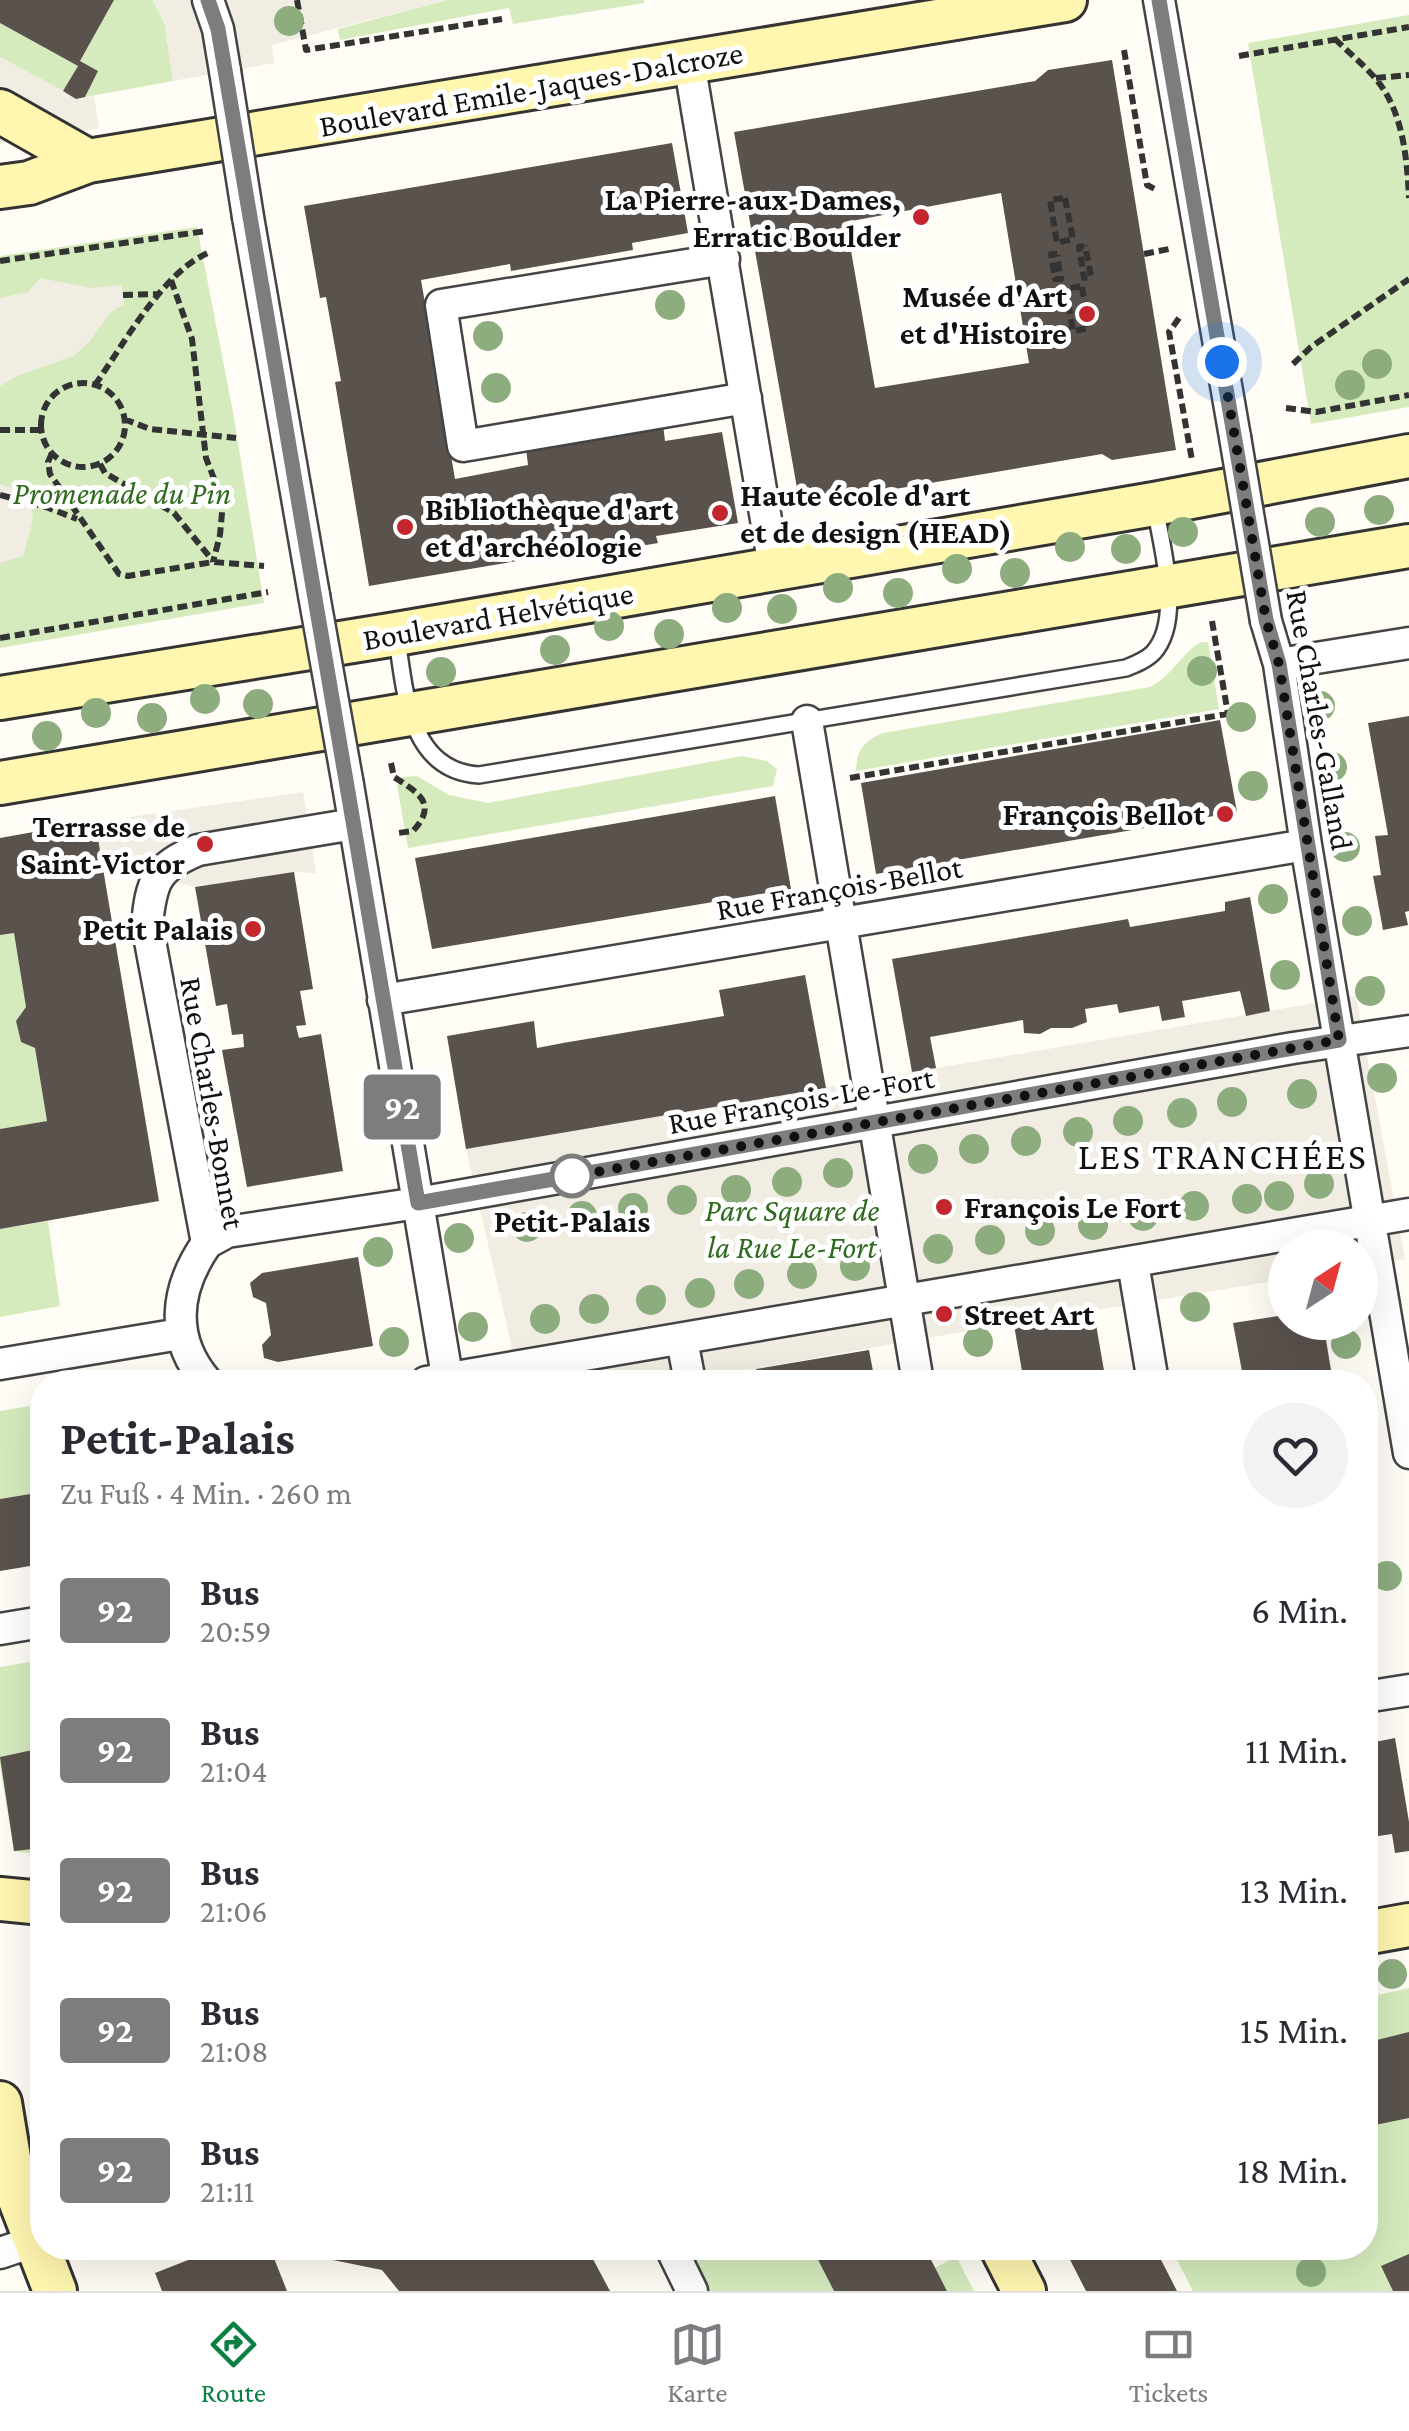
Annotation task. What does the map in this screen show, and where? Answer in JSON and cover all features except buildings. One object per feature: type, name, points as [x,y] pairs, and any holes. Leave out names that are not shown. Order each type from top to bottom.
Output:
[{"type":"main road","name":"Boulevard Emile-Jaques-Dalcroze","points":[[0,187],[29,183],[88,160],[1065,0]]},
{"type":"main road","points":[[0,112],[88,160]]},
{"type":"main road","name":"Boulevard Helvétique","points":[[0,698],[1154,504],[1409,456]]},
{"type":"main road","points":[[0,783],[1409,546]]},
{"type":"main road","points":[[0,1899],[30,1902]]},
{"type":"main road","points":[[1378,1931],[1409,1925]]},
{"type":"main road","points":[[0,2103],[25,2245]]},
{"type":"main road","points":[[35,2260],[55,2291]]},
{"type":"main road","points":[[1008,2260],[1024,2291]]},
{"type":"street","points":[[209,0],[218,29],[348,785],[418,1203],[439,1370]]},
{"type":"street","name":"Rue Charles-Galland","points":[[1158,0],[1266,620],[1279,664],[1409,1453]]},
{"type":"street","points":[[689,62],[774,567]]},
{"type":"street","points":[[724,260],[440,305],[464,446],[746,398]]},
{"type":"street","points":[[1279,664],[1409,643]]},
{"type":"street","points":[[807,720],[916,1370]]},
{"type":"street","name":"Rue Charles-Bonnet","points":[[180,1334],[179,1306],[184,1282],[207,1243],[147,926],[155,884],[162,870],[174,860],[198,850],[354,824]]},
{"type":"street","name":"Rue François-Bellot","points":[[384,1000],[1306,845]]},
{"type":"street","name":"Rue François-Le-Fort","points":[[207,1243],[227,1232],[418,1203],[1409,1030]]},
{"type":"street","points":[[505,1370],[1409,1214]]},
{"type":"street","points":[[1134,1263],[1151,1370]]},
{"type":"street","points":[[0,1364],[180,1334],[198,1370]]},
{"type":"street","points":[[682,1340],[688,1370]]},
{"type":"street","points":[[0,1629],[30,1624]]},
{"type":"street","points":[[1378,1695],[1409,1690]]},
{"type":"street","points":[[677,2260],[692,2291]]},
{"type":"lane","points":[[396,634],[408,716],[425,744],[446,765],[464,774],[480,775],[1126,668],[1150,656],[1162,642],[1166,627],[1168,584],[1154,504]]},
{"type":"path","points":[[297,0],[306,50],[502,19]]},
{"type":"path","points":[[1240,56],[1409,26]]},
{"type":"path","points":[[1335,39],[1376,78],[1388,97],[1408,152],[1409,198]]},
{"type":"path","points":[[1124,50],[1143,165]]},
{"type":"path","points":[[1376,78],[1409,76]]},
{"type":"path","points":[[1066,198],[1073,239],[1057,242],[1050,200],[1066,198]]},
{"type":"path","points":[[0,261],[206,231]]},
{"type":"path","points":[[1085,245],[1091,278],[1084,278],[1078,247],[1085,245]]},
{"type":"path","points":[[1144,254],[1180,248]]},
{"type":"path","points":[[94,385],[171,280],[196,257],[210,252]]},
{"type":"path","points":[[1293,364],[1409,278]]},
{"type":"path","points":[[171,280],[192,339],[206,458],[224,502],[213,562]]},
{"type":"path","points":[[1082,287],[1089,328],[1073,331],[1066,289],[1082,287]]},
{"type":"path","points":[[123,295],[160,294]]},
{"type":"path","points":[[1173,346],[1192,462]]},
{"type":"path","points":[[81,383],[94,385],[115,398],[124,419],[119,446],[100,464],[74,466],[52,453],[41,430],[42,416],[56,393],[81,383]]},
{"type":"path","points":[[1286,408],[1316,412],[1409,396]]},
{"type":"path","points":[[124,419],[150,429],[236,438]]},
{"type":"path","points":[[0,430],[41,430]]},
{"type":"path","points":[[52,453],[48,462],[50,474],[78,520],[119,574],[213,562],[264,566]]},
{"type":"path","points":[[100,464],[105,474],[174,514],[213,562]]},
{"type":"path","points":[[0,495],[78,520]]},
{"type":"path","points":[[0,638],[268,592]]},
{"type":"path","points":[[1212,621],[1228,714]]},
{"type":"path","points":[[850,778],[1245,711]]},
{"type":"path","points":[[392,763],[394,777],[422,798],[425,807],[424,815],[412,830],[398,833]]},
{"type":"green space","points":[[114,0],[153,0],[165,25],[173,81],[85,97],[97,71],[80,61]]},
{"type":"green space","points":[[447,0],[644,3],[513,24],[509,8],[340,40],[338,29]]},
{"type":"green space","points":[[1409,15],[1409,407],[1311,424],[1248,43]]},
{"type":"green space","points":[[0,23],[78,66],[63,91],[0,57]]},
{"type":"green space","name":"Promenade du Pin","points":[[197,227],[264,603],[0,648],[0,256]]},
{"type":"green space","points":[[1202,642],[1208,642],[1219,709],[856,771],[862,747],[883,733],[1150,687]]},
{"type":"green space","points":[[742,756],[767,761],[777,769],[773,786],[408,848],[397,785],[402,777],[417,776],[449,795],[488,803]]},
{"type":"green space","points":[[14,933],[26,1007],[16,1021],[21,1042],[35,1048],[47,1121],[0,1129],[0,935]]},
{"type":"green space","points":[[48,1221],[60,1306],[0,1317],[0,1229]]},
{"type":"green space","points":[[30,1406],[30,1494],[0,1499],[0,1411]]},
{"type":"green space","points":[[30,1662],[30,1853],[14,1851],[0,1766],[0,1667]]},
{"type":"green space","points":[[1409,1988],[1409,2291],[1193,2291],[1177,2260],[1378,2260],[1378,1995]]},
{"type":"green space","points":[[696,2260],[818,2260],[834,2291],[704,2291],[708,2287]]},
{"type":"green space","points":[[958,2260],[974,2291],[947,2291],[935,2268]]},
{"type":"shaded area","points":[[153,0],[447,0],[272,45],[274,63],[173,81],[165,25]]},
{"type":"shaded area","points":[[0,57],[76,98],[94,96],[99,128],[0,144]]},
{"type":"shaded area","points":[[40,278],[92,288],[122,285],[124,304],[111,312],[74,356],[0,386],[0,298],[28,292]]},
{"type":"shaded area","points":[[0,484],[23,492],[33,519],[23,556],[0,563]]},
{"type":"shaded area","name":"Terrasse de Saint-Victor","points":[[303,792],[316,873],[294,872],[195,887],[103,866],[95,822]]},
{"type":"shaded area","points":[[1356,996],[1405,1259],[1378,1263],[1378,1230],[1268,1230],[1268,1282],[747,1370],[517,1370],[466,1149]]},
{"type":"bus line","name":"92","points":[[208,0],[218,29],[418,1203],[1339,1040],[1279,664],[1266,620],[1159,0]]},
{"type":"place","name":"La Pierre-aux-Dames, Erratic Boulder","points":[[921,217]]},
{"type":"place","name":"Musée d'Art et d'Histoire","points":[[1087,314]]},
{"type":"place","name":"Haute école d'art et de design (HEAD)","points":[[720,513]]},
{"type":"place","name":"Bibliothèque d'art et d'archéologie","points":[[405,527]]},
{"type":"place","name":"François Bellot","points":[[1225,814]]},
{"type":"place","name":"Terrasse de Saint-Victor","points":[[205,844]]},
{"type":"place","name":"Petit Palais","points":[[253,929]]},
{"type":"place","name":"Petit-Palais","points":[[572,1176]]},
{"type":"place","name":"François Le Fort","points":[[944,1207]]},
{"type":"place","name":"Street Art","points":[[944,1314]]},
{"type":"district","name":"LES TRANCHÉES","points":[[1223,1156]]},
{"type":"route","points":[[572,1176],[568,1177],[1339,1040],[1279,664],[1266,620],[1222,362]]},
{"type":"park label","name":"Parc Square de la Rue Le-Fort","points":[[792,1228]]}]
